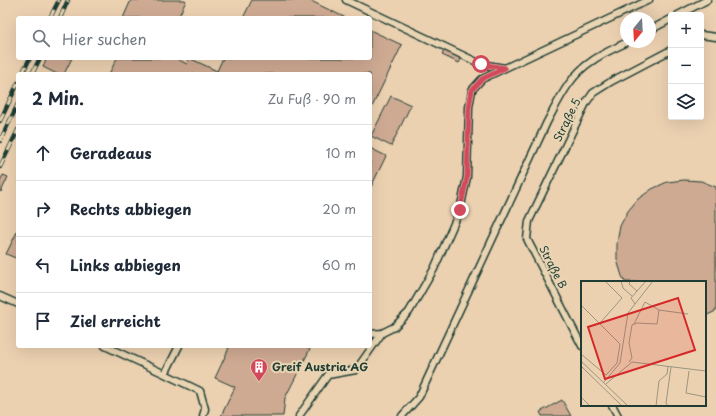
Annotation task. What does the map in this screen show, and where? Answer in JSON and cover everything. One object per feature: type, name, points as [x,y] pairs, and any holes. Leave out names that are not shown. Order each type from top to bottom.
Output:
[{"type":"lane","points":[[346,0],[481,64],[505,68]]},
{"type":"lane","points":[[372,347],[382,333],[394,326],[409,312],[434,269],[460,210],[467,177],[469,108],[472,90],[482,79],[649,0]]},
{"type":"lane","points":[[684,12],[707,0]]},
{"type":"lane","points":[[656,27],[668,21]]},
{"type":"lane","points":[[704,35],[716,37]]},
{"type":"lane","points":[[402,416],[419,397],[547,122],[568,85],[578,72],[592,61],[620,46]]},
{"type":"lane","name":"Straße 5","points":[[527,239],[529,221],[592,93],[668,52]]},
{"type":"lane","name":"Straße B","points":[[527,239],[581,344]]},
{"type":"lane","points":[[0,296],[16,303]]},
{"type":"lane","points":[[372,334],[382,333]]},
{"type":"lane","points":[[109,348],[200,391],[205,409],[203,416]]},
{"type":"lane","points":[[165,374],[178,348]]},
{"type":"lane","points":[[299,416],[328,375],[356,370],[371,348]]},
{"type":"lane","points":[[613,406],[618,416]]},
{"type":"building","points":[[131,0],[186,1],[179,16],[124,16]]},
{"type":"building","points":[[252,0],[309,0],[342,16],[244,16]]},
{"type":"building","points":[[372,31],[402,45],[372,107],[372,72],[110,72],[116,60],[179,60],[187,64],[188,60],[193,60],[217,71],[222,60],[372,60]]},
{"type":"building","points":[[445,49],[462,57],[459,63],[442,55]]},
{"type":"building","points":[[46,60],[71,60],[65,72],[53,72],[43,67]]},
{"type":"building","points":[[391,96],[411,105],[391,146],[372,136]]},
{"type":"building","points":[[372,149],[386,156],[372,185]]},
{"type":"building","points":[[3,175],[8,177],[1,192],[0,181]]},
{"type":"building","points":[[684,180],[701,181],[716,187],[716,311],[706,316],[706,281],[624,281],[617,260],[617,243],[620,226],[628,211],[638,199],[652,189],[667,182]]},
{"type":"building","points":[[16,234],[16,258],[6,254]]},
{"type":"building","name":"Greif Austria AG","points":[[229,348],[310,349],[285,398],[283,416],[221,416],[235,387],[215,378]]},
{"type":"building","points":[[562,400],[571,416],[542,416],[540,412]]},
{"type":"railway","points":[[51,16],[59,0]]},
{"type":"railway","points":[[61,16],[68,0]]},
{"type":"railway","points":[[23,72],[29,60]]},
{"type":"railway","points":[[33,72],[39,60]]},
{"type":"railway","points":[[0,121],[16,87]]},
{"type":"railway","points":[[0,141],[16,108]]},
{"type":"railway","points":[[0,167],[16,134]]},
{"type":"place","name":"Greif Austria AG","points":[[259,382]]},
{"type":"route","points":[[460,210],[467,177],[469,108],[472,90],[482,79],[505,68],[481,64]]}]
